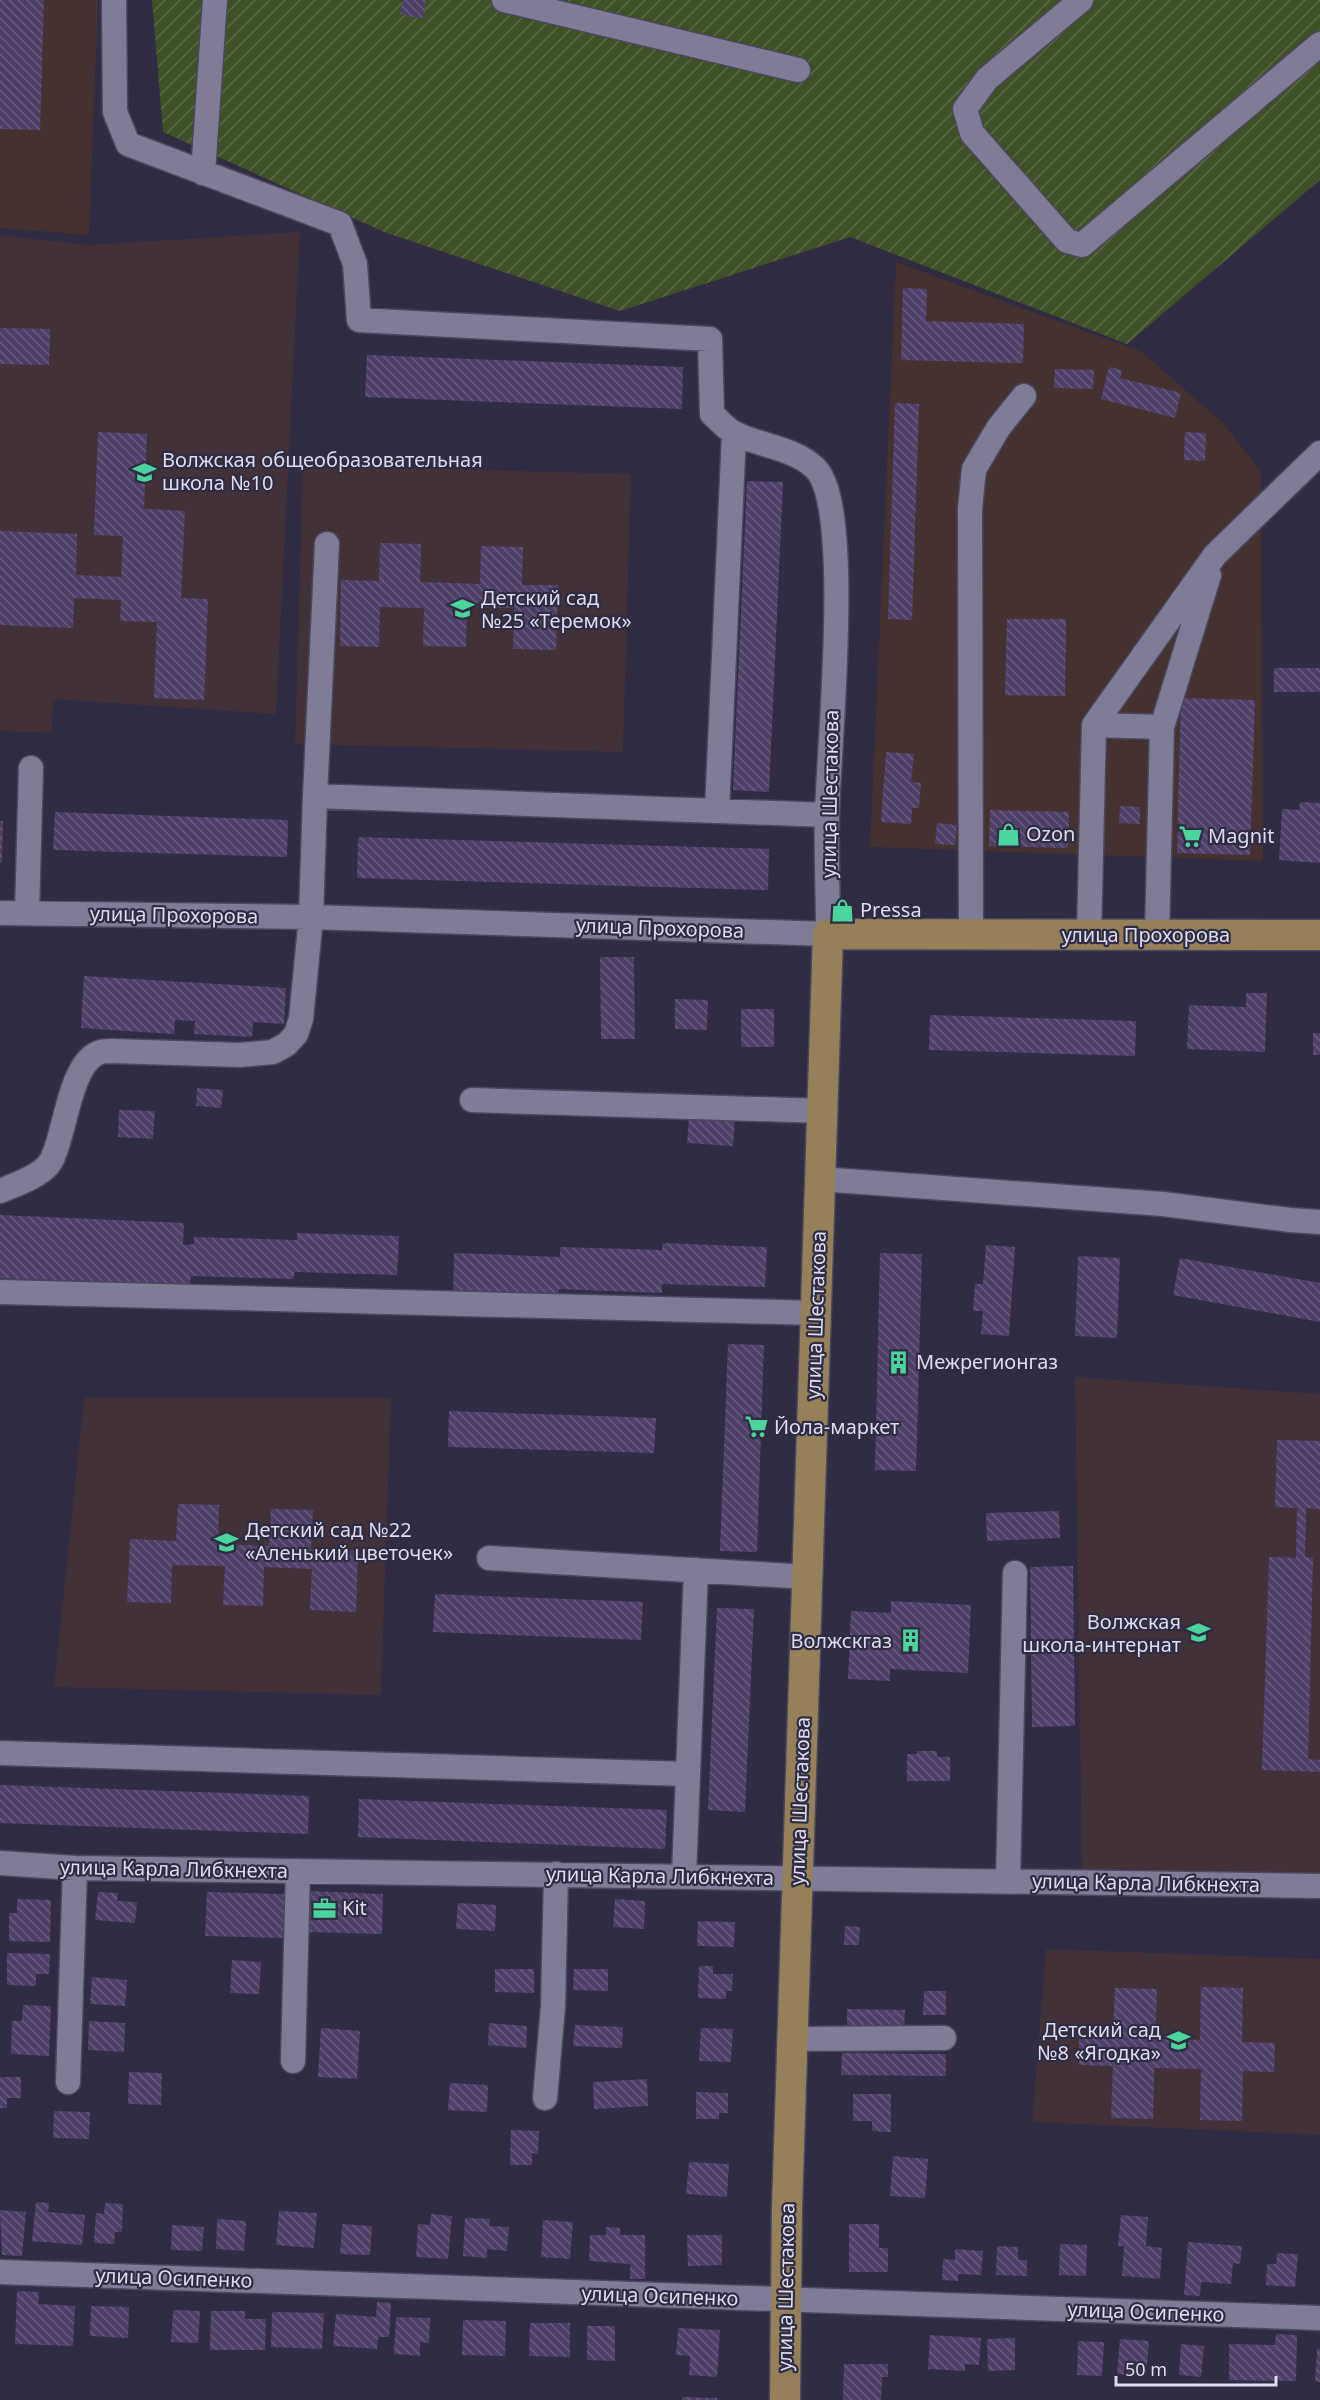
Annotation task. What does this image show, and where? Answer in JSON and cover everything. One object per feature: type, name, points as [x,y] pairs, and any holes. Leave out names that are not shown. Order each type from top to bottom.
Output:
[{"type":"main road","name":"улица Прохорова","points":[[828,934],[1320,935]]},
{"type":"main road","name":"улица Шестакова","points":[[785,2400],[793,2038],[828,934]]},
{"type":"street","points":[[114,0],[115,112],[128,144],[340,224],[355,264],[358,320],[710,339],[712,414],[734,434],[717,811]]},
{"type":"street","points":[[204,173],[215,0]]},
{"type":"street","points":[[504,0],[798,70]]},
{"type":"street","points":[[1081,0],[987,79],[965,109],[972,134],[1067,241],[1082,245],[1320,44]]},
{"type":"street","points":[[971,933],[969,509],[974,470],[999,427],[1024,396]]},
{"type":"street","name":"улица Шестакова","points":[[734,434],[794,455],[815,468],[826,483],[831,498],[838,575],[827,815],[828,934]]},
{"type":"street","points":[[1089,935],[1094,725],[1215,555],[1320,453]]},
{"type":"street","points":[[0,1191],[30,1179],[51,1162],[70,1097],[86,1064],[98,1053],[112,1051],[240,1055],[273,1052],[287,1044],[296,1034],[301,1019],[311,917],[327,544]]},
{"type":"street","points":[[1157,935],[1162,727],[1215,555]]},
{"type":"street","points":[[1094,725],[1162,727]]},
{"type":"street","points":[[27,913],[31,768]]},
{"type":"street","points":[[315,796],[827,815]]},
{"type":"street","name":"улица Прохорова","points":[[0,913],[311,917],[828,934]]},
{"type":"street","points":[[472,1100],[822,1111]]},
{"type":"street","points":[[820,1179],[1163,1204],[1320,1222]]},
{"type":"street","points":[[0,1292],[816,1313]]},
{"type":"street","points":[[489,1558],[808,1577]]},
{"type":"street","points":[[684,1876],[696,1570]]},
{"type":"street","points":[[1008,1881],[1015,1573]]},
{"type":"street","points":[[0,1753],[688,1774]]},
{"type":"street","name":"улица Карла Либкнехта","points":[[0,1863],[75,1868],[1320,1886]]},
{"type":"street","points":[[68,2082],[75,1868]]},
{"type":"street","points":[[293,2061],[298,1871]]},
{"type":"street","points":[[544,2098],[553,2007],[556,1874]]},
{"type":"street","points":[[793,2038],[944,2038]]},
{"type":"street","name":"улица Осипенко","points":[[0,2272],[1320,2318]]},
{"type":"shaded area","points":[[0,0],[98,0],[89,235],[0,228]]},
{"type":"shaded area","name":"Волжская общеобразовательная школа №10","points":[[300,232],[276,714],[53,699],[52,733],[0,731],[0,235],[87,245]]},
{"type":"shaded area","points":[[896,262],[1142,352],[1224,424],[1261,472],[1263,861],[870,847]]},
{"type":"shaded area","name":"Детский сад №25 «Теремок»","points":[[303,465],[631,474],[623,752],[295,744]]},
{"type":"shaded area","name":"Волжская школа-интернат","points":[[1075,1377],[1320,1394],[1320,1875],[1082,1873]]},
{"type":"shaded area","name":"Детский сад №22 «Аленький цветочек»","points":[[84,1398],[391,1398],[381,1695],[54,1687]]},
{"type":"shaded area","name":"Детский сад №8 «Ягодка»","points":[[1046,1949],[1320,1959],[1320,2135],[1032,2122]]},
{"type":"green space","points":[[152,0],[1320,0],[1320,180],[1127,344],[850,237],[620,311],[384,232],[163,132]]},
{"type":"building","points":[[0,0],[44,0],[40,130],[0,129]]},
{"type":"building","points":[[403,0],[426,0],[422,19],[400,14]]},
{"type":"building","points":[[903,288],[927,289],[926,321],[1024,324],[1023,363],[901,360]]},
{"type":"building","points":[[0,328],[50,329],[49,365],[0,364]]},
{"type":"building","points":[[367,355],[683,367],[682,409],[365,397]]},
{"type":"building","points":[[1109,367],[1122,370],[1120,378],[1181,393],[1175,418],[1101,399]]},
{"type":"building","points":[[1055,369],[1094,370],[1093,389],[1054,388]]},
{"type":"building","points":[[895,403],[919,404],[912,620],[888,619]]},
{"type":"building","points":[[98,432],[147,434],[144,509],[185,511],[181,598],[208,599],[204,700],[154,698],[157,622],[120,621],[121,600],[74,598],[73,628],[0,625],[0,531],[77,534],[76,575],[121,577],[123,536],[94,535]]},
{"type":"building","points":[[1185,432],[1206,433],[1205,461],[1184,460]]},
{"type":"building","points":[[747,481],[783,482],[769,792],[733,790]]},
{"type":"building","points":[[380,543],[421,544],[420,582],[480,584],[481,546],[523,547],[522,585],[558,585],[556,650],[513,649],[514,608],[467,607],[466,647],[423,646],[424,608],[380,607],[379,647],[340,646],[341,580],[379,581]]},
{"type":"building","points":[[1007,619],[1066,619],[1065,696],[1005,695]]},
{"type":"building","points":[[1274,668],[1320,668],[1320,692],[1274,692]]},
{"type":"building","points":[[1181,698],[1255,700],[1250,855],[1177,853]]},
{"type":"building","points":[[886,752],[914,754],[911,782],[921,783],[919,808],[912,808],[911,824],[881,822]]},
{"type":"building","points":[[1300,802],[1320,803],[1320,863],[1279,860],[1282,809],[1299,810]]},
{"type":"building","points":[[1120,806],[1140,807],[1140,824],[1119,823]]},
{"type":"building","points":[[990,810],[1069,812],[1068,848],[989,846]]},
{"type":"building","points":[[55,812],[288,820],[287,857],[53,850]]},
{"type":"building","points":[[0,821],[3,821],[2,863],[0,863]]},
{"type":"building","points":[[937,823],[957,825],[955,845],[935,844]]},
{"type":"building","points":[[358,837],[769,849],[768,890],[357,878]]},
{"type":"building","points":[[600,957],[634,957],[635,1039],[601,1039]]},
{"type":"building","points":[[84,976],[286,988],[284,1024],[253,1022],[252,1037],[194,1034],[195,1021],[175,1020],[174,1034],[81,1028]]},
{"type":"building","points":[[1246,993],[1267,993],[1265,1052],[1187,1049],[1189,1005],[1246,1007]]},
{"type":"building","points":[[675,999],[708,1000],[707,1030],[675,1029]]},
{"type":"building","points":[[741,1009],[774,1009],[774,1047],[741,1047]]},
{"type":"building","points":[[930,1015],[1136,1021],[1135,1056],[929,1050]]},
{"type":"building","points":[[1313,1033],[1320,1033],[1320,1055],[1313,1055]]},
{"type":"building","points":[[197,1088],[223,1090],[221,1108],[196,1106]]},
{"type":"building","points":[[119,1110],[155,1111],[153,1139],[118,1137]]},
{"type":"building","points":[[689,1117],[735,1118],[733,1146],[687,1143]]},
{"type":"building","points":[[0,1215],[184,1223],[183,1245],[194,1244],[194,1237],[297,1240],[297,1233],[399,1236],[397,1275],[295,1272],[293,1279],[191,1276],[190,1285],[0,1278]]},
{"type":"building","points":[[663,1243],[767,1247],[765,1287],[662,1284],[662,1293],[559,1289],[559,1299],[453,1294],[454,1253],[560,1257],[560,1247],[662,1250]]},
{"type":"building","points":[[986,1245],[1015,1247],[1009,1336],[981,1334],[983,1311],[973,1311],[975,1284],[983,1284]]},
{"type":"building","name":"Межрегионгаз","points":[[880,1253],[922,1254],[916,1471],[875,1470]]},
{"type":"building","points":[[1078,1256],[1120,1258],[1117,1338],[1075,1336]]},
{"type":"building","points":[[1180,1258],[1320,1283],[1320,1322],[1173,1295]]},
{"type":"building","points":[[728,1344],[764,1345],[757,1552],[720,1551]]},
{"type":"building","points":[[449,1411],[656,1418],[654,1453],[448,1447]]},
{"type":"building","points":[[1277,1440],[1320,1441],[1320,1509],[1306,1508],[1305,1557],[1313,1558],[1308,1759],[1320,1760],[1320,1772],[1262,1770],[1269,1557],[1296,1558],[1297,1508],[1275,1507]]},
{"type":"building","points":[[178,1504],[219,1505],[218,1544],[269,1546],[271,1509],[313,1510],[311,1549],[358,1551],[356,1612],[310,1610],[312,1569],[264,1567],[263,1606],[223,1605],[225,1566],[172,1565],[171,1603],[127,1602],[130,1539],[176,1541]]},
{"type":"building","points":[[1059,1511],[1060,1538],[987,1541],[986,1513]]},
{"type":"building","points":[[1073,1566],[1075,1726],[1032,1727],[1030,1567]]},
{"type":"building","points":[[435,1594],[643,1602],[641,1640],[433,1632]]},
{"type":"building","name":"Волжскгаз","points":[[891,1601],[971,1605],[968,1673],[890,1669],[890,1681],[848,1679],[851,1611],[891,1613]]},
{"type":"building","points":[[717,1608],[754,1609],[745,1812],[708,1810]]},
{"type":"building","points":[[917,1751],[937,1751],[937,1757],[950,1757],[950,1781],[907,1781],[907,1754],[917,1754]]},
{"type":"building","points":[[0,1785],[309,1796],[308,1834],[0,1823]]},
{"type":"building","points":[[359,1799],[667,1810],[665,1849],[358,1837]]},
{"type":"building","points":[[311,1891],[383,1894],[382,1934],[309,1932]]},
{"type":"building","points":[[98,1892],[118,1893],[117,1901],[137,1902],[135,1923],[95,1920]]},
{"type":"building","points":[[207,1892],[286,1894],[285,1938],[205,1936]]},
{"type":"building","points":[[17,1899],[51,1900],[50,1942],[9,1941],[9,1913],[17,1913]]},
{"type":"building","points":[[615,1899],[645,1901],[644,1929],[613,1927]]},
{"type":"building","points":[[458,1903],[496,1905],[495,1931],[456,1929]]},
{"type":"building","points":[[698,1921],[735,1922],[734,1947],[697,1946]]},
{"type":"building","points":[[845,1926],[860,1927],[859,1945],[844,1945]]},
{"type":"building","points":[[7,1953],[50,1954],[49,1974],[36,1974],[36,1986],[7,1985]]},
{"type":"building","points":[[232,1960],[261,1962],[259,1994],[230,1993]]},
{"type":"building","points":[[699,1966],[713,1966],[713,1974],[733,1974],[732,1991],[726,1991],[726,1999],[698,1998]]},
{"type":"building","points":[[495,1969],[534,1969],[534,1993],[495,1992]]},
{"type":"building","points":[[574,1969],[608,1969],[608,1991],[573,1990]]},
{"type":"building","points":[[92,1977],[127,1980],[125,2006],[90,2004]]},
{"type":"building","points":[[1201,1987],[1243,1988],[1242,2042],[1275,2043],[1274,2072],[1243,2071],[1242,2121],[1200,2120],[1201,2069],[1154,2068],[1153,2119],[1111,2118],[1113,2066],[1079,2065],[1079,2036],[1113,2037],[1115,1988],[1157,1989],[1155,2039],[1200,2040]]},
{"type":"building","points":[[924,1991],[946,1991],[946,2015],[923,2015]]},
{"type":"building","points":[[23,2005],[51,2006],[49,2056],[11,2054],[12,2021],[22,2021]]},
{"type":"building","points":[[847,2009],[905,2010],[904,2029],[847,2028]]},
{"type":"building","points":[[89,2021],[125,2023],[124,2052],[88,2050]]},
{"type":"building","points":[[489,2023],[527,2026],[526,2048],[488,2045]]},
{"type":"building","points":[[575,2025],[623,2027],[622,2048],[573,2046]]},
{"type":"building","points":[[321,2028],[360,2031],[357,2079],[318,2077]]},
{"type":"building","points":[[701,2028],[733,2029],[731,2062],[699,2061]]},
{"type":"building","points":[[842,2053],[946,2054],[946,2076],[841,2075]]},
{"type":"building","points":[[129,2072],[162,2073],[161,2105],[128,2104]]},
{"type":"building","points":[[0,2077],[21,2077],[21,2098],[7,2098],[7,2108],[0,2108]]},
{"type":"building","points":[[647,2079],[648,2106],[594,2109],[593,2082]]},
{"type":"building","points":[[450,2083],[488,2085],[487,2112],[448,2110]]},
{"type":"building","points":[[696,2092],[728,2093],[728,2113],[719,2113],[719,2119],[696,2119]]},
{"type":"building","points":[[853,2094],[891,2094],[891,2132],[872,2131],[872,2121],[853,2121]]},
{"type":"building","points":[[54,2111],[90,2112],[89,2139],[53,2138]]},
{"type":"building","points":[[511,2130],[539,2131],[538,2154],[532,2153],[532,2165],[510,2165]]},
{"type":"building","points":[[893,2156],[928,2159],[925,2198],[890,2196]]},
{"type":"building","points":[[689,2162],[729,2164],[727,2197],[686,2194]]},
{"type":"building","points":[[36,2202],[49,2203],[48,2212],[85,2215],[82,2245],[32,2241]]},
{"type":"building","points":[[105,2203],[123,2204],[122,2232],[115,2232],[114,2244],[94,2243],[96,2213],[104,2214]]},
{"type":"building","points":[[0,2210],[26,2212],[22,2256],[2,2255]]},
{"type":"building","points":[[279,2211],[317,2213],[314,2248],[276,2245]]},
{"type":"building","points":[[431,2214],[452,2216],[448,2259],[416,2257],[418,2224],[430,2225]]},
{"type":"building","points":[[1121,2215],[1148,2217],[1146,2246],[1162,2248],[1160,2279],[1122,2276],[1124,2246],[1118,2246]]},
{"type":"building","points":[[465,2218],[490,2219],[489,2226],[509,2227],[507,2251],[487,2249],[487,2258],[463,2256]]},
{"type":"building","points":[[217,2219],[246,2221],[244,2251],[216,2249]]},
{"type":"building","points":[[543,2220],[573,2222],[570,2259],[541,2257]]},
{"type":"building","points":[[342,2224],[372,2226],[370,2255],[340,2254]]},
{"type":"building","points":[[849,2224],[879,2224],[879,2248],[888,2248],[888,2272],[849,2272]]},
{"type":"building","points":[[172,2225],[204,2227],[202,2251],[171,2250]]},
{"type":"building","points":[[606,2227],[620,2228],[620,2235],[645,2235],[645,2279],[630,2279],[630,2264],[589,2261],[590,2235],[606,2235]]},
{"type":"building","points":[[687,2235],[722,2235],[722,2265],[688,2266]]},
{"type":"building","points":[[1188,2242],[1242,2246],[1240,2264],[1233,2263],[1231,2284],[1201,2282],[1200,2296],[1184,2295]]},
{"type":"building","points":[[1060,2244],[1087,2245],[1086,2276],[1059,2275]]},
{"type":"building","points":[[997,2246],[1018,2247],[1018,2260],[1027,2260],[1027,2276],[996,2275]]},
{"type":"building","points":[[955,2249],[983,2251],[981,2275],[958,2274],[958,2281],[942,2280],[943,2259],[955,2260]]},
{"type":"building","points":[[1277,2253],[1298,2254],[1295,2287],[1266,2285],[1267,2264],[1276,2264]]},
{"type":"building","points":[[17,2291],[39,2292],[38,2304],[75,2306],[73,2346],[15,2344]]},
{"type":"building","points":[[377,2302],[391,2303],[389,2337],[378,2337],[377,2349],[333,2346],[336,2314],[376,2317]]},
{"type":"building","points":[[91,2306],[129,2307],[128,2338],[90,2336]]},
{"type":"building","points":[[173,2310],[200,2311],[198,2343],[171,2342]]},
{"type":"building","points":[[211,2311],[245,2311],[245,2319],[266,2319],[265,2350],[210,2350]]},
{"type":"building","points":[[272,2312],[324,2313],[322,2349],[271,2347]]},
{"type":"building","points":[[396,2317],[430,2318],[429,2343],[420,2342],[420,2356],[394,2354]]},
{"type":"building","points":[[463,2320],[506,2321],[505,2356],[462,2355]]},
{"type":"building","points":[[530,2323],[570,2323],[570,2357],[529,2356]]},
{"type":"building","points":[[587,2326],[615,2326],[615,2361],[587,2360]]},
{"type":"building","points":[[678,2328],[720,2330],[717,2377],[689,2375],[690,2356],[676,2355]]},
{"type":"building","points":[[1276,2334],[1297,2335],[1296,2381],[1229,2380],[1229,2344],[1275,2345]]},
{"type":"building","points":[[930,2335],[981,2338],[979,2365],[965,2364],[965,2371],[928,2369]]},
{"type":"building","points":[[1015,2338],[1015,2370],[988,2371],[987,2339]]},
{"type":"building","points":[[1120,2339],[1149,2341],[1146,2376],[1117,2374]]},
{"type":"building","points":[[1078,2341],[1104,2342],[1102,2376],[1077,2375]]},
{"type":"building","points":[[1181,2344],[1204,2346],[1201,2377],[1179,2375]]},
{"type":"building","points":[[1317,2349],[1320,2349],[1320,2382],[1315,2381]]},
{"type":"building","points":[[844,2364],[888,2364],[888,2377],[882,2377],[881,2400],[843,2400]]},
{"type":"building","points":[[682,2397],[717,2398],[717,2400],[682,2400]]},
{"type":"place","name":"Волжская общеобразовательная школа №10","points":[[144,472]]},
{"type":"place","name":"Детский сад №25 «Теремок»","points":[[463,609]]},
{"type":"place","name":"Ozon","points":[[1008,834]]},
{"type":"place","name":"Magnit","points":[[1190,836]]},
{"type":"place","name":"Pressa","points":[[842,910]]},
{"type":"place","name":"Межрегионгаз","points":[[898,1362]]},
{"type":"place","name":"Йола-маркет","points":[[756,1427]]},
{"type":"place","name":"Детский сад №22 «Аленький цветочек»","points":[[227,1542]]},
{"type":"place","name":"Волжская школа-интернат","points":[[1199,1633]]},
{"type":"place","name":"Волжскгаз","points":[[910,1641]]},
{"type":"place","name":"Kit","points":[[324,1908]]},
{"type":"place","name":"Детский сад №8 «Ягодка»","points":[[1179,2041]]}]
